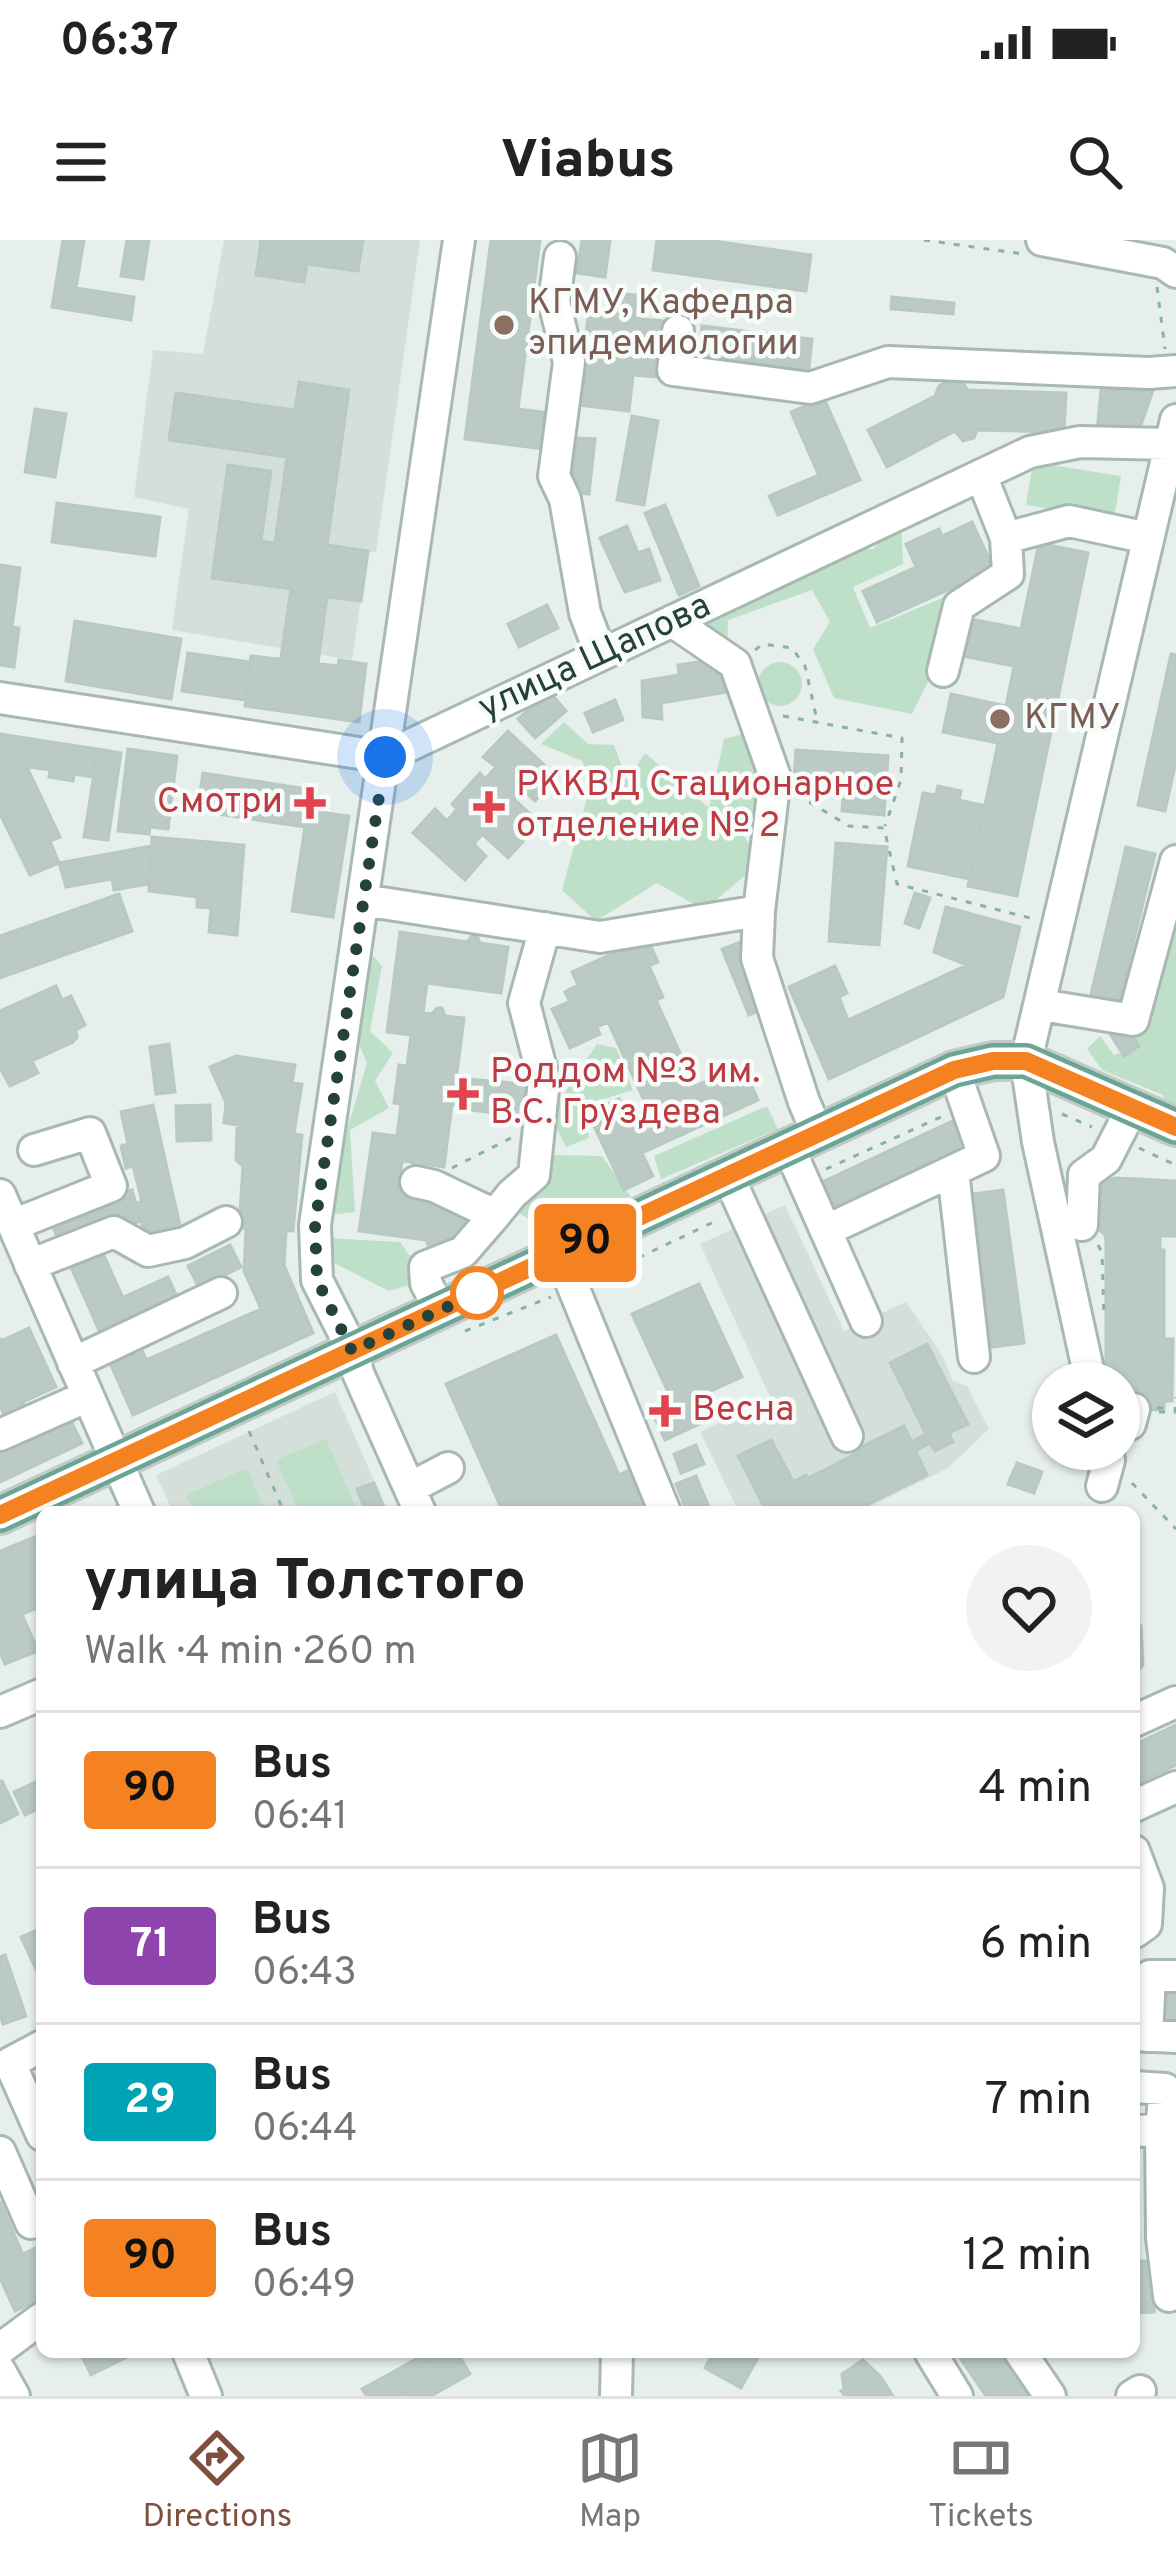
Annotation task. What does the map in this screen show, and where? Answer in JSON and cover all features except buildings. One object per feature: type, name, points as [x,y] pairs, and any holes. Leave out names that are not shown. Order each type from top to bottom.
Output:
[{"type":"main road","points":[[0,1515],[352,1351],[451,1321],[574,1268],[735,1192],[954,1070],[993,1061],[1026,1061],[1125,1123],[1176,1127]]},
{"type":"street","points":[[448,1468],[415,1500],[317,1280],[315,1225],[459,240]]},
{"type":"street","points":[[1041,248],[1163,263],[1166,273]]},
{"type":"street","points":[[560,257],[554,302],[569,362],[554,476],[565,499],[585,613],[601,655]]},
{"type":"street","points":[[678,331],[673,370],[810,388],[888,362],[1172,372]]},
{"type":"street","points":[[1086,1362],[1026,1061],[1172,432]]},
{"type":"street","name":"улица Щапова","points":[[385,757],[1030,452],[1172,432]]},
{"type":"street","points":[[943,671],[959,606],[1008,574],[1006,538],[981,475]]},
{"type":"street","points":[[1006,538],[1070,521],[1148,538]]},
{"type":"street","points":[[672,621],[735,664],[775,777],[757,958],[804,1102],[803,1154],[827,1230],[866,1321]]},
{"type":"street","points":[[0,698],[385,757]]},
{"type":"street","points":[[1040,1005],[1133,1020],[1176,861]]},
{"type":"street","points":[[363,900],[600,937],[759,911]]},
{"type":"street","points":[[451,1321],[426,1282],[425,1267],[463,1252],[533,1175],[544,1080],[524,1003],[545,928]]},
{"type":"street","points":[[827,1230],[984,1156],[954,1070]]},
{"type":"street","points":[[1082,1225],[1084,1175],[1106,1160],[1125,1123]]},
{"type":"street","points":[[13,1225],[111,1186],[90,1133],[34,1150]]},
{"type":"street","points":[[953,1171],[974,1357]]},
{"type":"street","points":[[425,1184],[495,1215]]},
{"type":"street","points":[[735,1192],[847,1436]]},
{"type":"street","points":[[0,1195],[136,1506]]},
{"type":"street","points":[[31,1265],[114,1232],[148,1251],[184,1243],[226,1222]]},
{"type":"street","points":[[574,1268],[646,1414]]},
{"type":"street","points":[[574,1268],[663,1506]]},
{"type":"street","points":[[73,1363],[221,1293]]},
{"type":"street","points":[[0,1435],[88,1396]]},
{"type":"street","points":[[0,1712],[36,1697]]},
{"type":"street","points":[[1140,1718],[1176,1702]]},
{"type":"street","points":[[1140,1803],[1176,1787]]},
{"type":"street","points":[[1140,1867],[1148,1888],[1146,1924],[1140,1928]]},
{"type":"street","points":[[1152,2036],[1150,1976],[1176,1976]]},
{"type":"street","points":[[36,2049],[10,2063],[36,2122]]},
{"type":"street","points":[[1140,2087],[1165,2089],[1148,2131],[1157,2238],[1169,2296]]},
{"type":"street","points":[[0,2152],[31,2223],[36,2221]]},
{"type":"street","points":[[0,2349],[36,2322]]},
{"type":"street","points":[[190,2358],[206,2396]]},
{"type":"street","points":[[616,2396],[617,2358]]},
{"type":"street","points":[[934,2358],[957,2396]]},
{"type":"street","points":[[1024,2358],[1049,2396]]},
{"type":"street","points":[[0,2371],[14,2396]]},
{"type":"path","points":[[924,240],[1041,248]]},
{"type":"path","points":[[1166,273],[1172,372]]},
{"type":"path","points":[[735,664],[764,644],[792,649],[805,666],[817,722]]},
{"type":"path","points":[[752,710],[902,738],[901,780],[884,828],[897,884],[1059,925]]},
{"type":"path","points":[[775,777],[788,779],[809,802],[849,826],[884,828]]},
{"type":"path","points":[[1033,1105],[1125,1123],[1176,1165]]},
{"type":"path","points":[[803,1154],[967,1107]]},
{"type":"path","points":[[425,1184],[538,1124]]},
{"type":"path","points":[[451,1321],[735,1192]]},
{"type":"path","points":[[1082,1225],[1102,1252],[1104,1317]]},
{"type":"path","points":[[1140,1416],[1175,1412],[1176,1397]]},
{"type":"path","points":[[246,1425],[281,1506]]},
{"type":"path","points":[[1111,1470],[1176,1529]]},
{"type":"shaded area","points":[[224,240],[420,240],[376,552],[368,552],[352,660],[172,630],[189,509],[134,497],[153,350],[203,354]]},
{"type":"shaded area","points":[[785,1205],[844,1331],[906,1302],[942,1355],[953,1381],[967,1386],[989,1429],[948,1468],[871,1506],[736,1506],[700,1432],[770,1397],[700,1244]]},
{"type":"shaded area","points":[[335,1392],[385,1506],[170,1506],[156,1475]]},
{"type":"green space","points":[[1033,462],[1121,476],[1114,519],[1026,505]]},
{"type":"green space","points":[[901,520],[903,564],[853,587],[870,628],[947,596],[928,682],[912,714],[834,698],[813,649],[830,622],[812,590],[728,620],[727,653],[681,621],[825,549],[873,549]]},
{"type":"green space","points":[[780,662],[796,668],[802,684],[796,700],[780,706],[764,700],[758,684],[764,668]]},
{"type":"green space","points":[[564,722],[588,744],[614,745],[627,781],[645,753],[709,808],[724,739],[747,733],[767,773],[765,817],[739,827],[760,863],[704,910],[657,883],[596,921],[562,890],[590,787],[582,761],[541,744]]},
{"type":"green space","points":[[1176,891],[1173,1123],[1163,1095],[1102,1070],[1087,1049],[1100,1036],[1114,1055],[1137,1047],[1123,1012]]},
{"type":"green space","points":[[366,948],[382,966],[370,1031],[393,1053],[375,1081],[389,1108],[350,1130],[355,1212],[327,1215],[331,1183],[367,1063],[352,1028]]},
{"type":"green space","points":[[597,1044],[616,1048],[633,1090],[584,1105],[589,1138],[566,1147],[550,1115]]},
{"type":"green space","points":[[767,1106],[778,1129],[661,1179],[654,1156]]},
{"type":"green space","points":[[552,1155],[602,1156],[631,1197],[598,1205],[584,1223],[532,1221],[519,1213]]},
{"type":"green space","points":[[326,1238],[400,1242],[433,1278],[389,1291],[330,1261]]},
{"type":"green space","points":[[326,1439],[356,1506],[296,1506],[276,1460]]},
{"type":"green space","points":[[247,1468],[263,1506],[191,1506],[186,1495]]},
{"type":"bus line","name":"90","points":[[0,1515],[954,1070],[993,1061],[1026,1061],[1176,1127]]},
{"type":"place","name":"КГМУ, Кафедра эпидемиологии","points":[[504,325]]},
{"type":"place","name":"КГМУ","points":[[1000,719]]},
{"type":"place","name":"Смотри","points":[[310,803]]},
{"type":"place","name":"РККВД Стационарное отделение № 2","points":[[489,807]]},
{"type":"place","name":"Роддом №3 им. В.С. Груздева","points":[[463,1094]]},
{"type":"place","name":"Весна","points":[[665,1411]]},
{"type":"route","points":[[385,757],[315,1225],[317,1280],[352,1351],[477,1293]]}]
